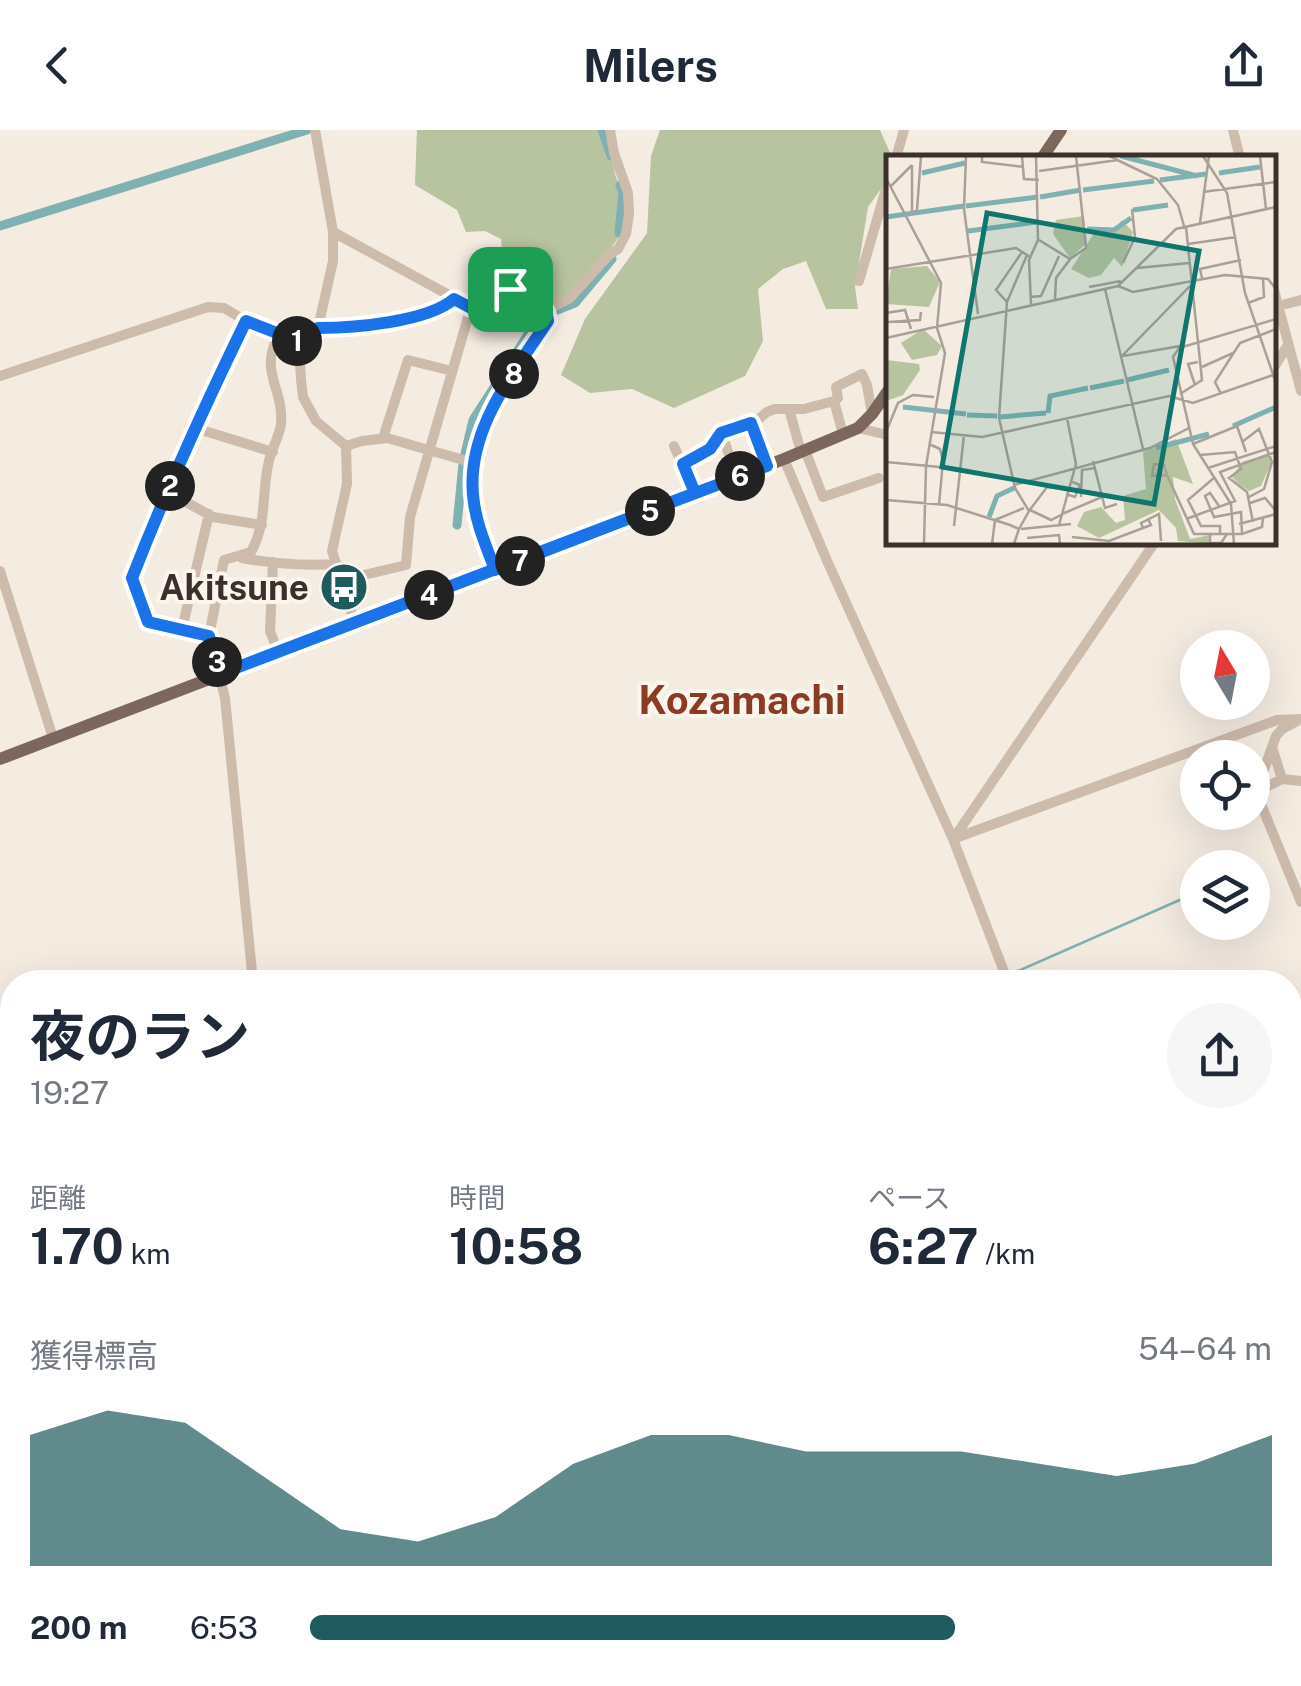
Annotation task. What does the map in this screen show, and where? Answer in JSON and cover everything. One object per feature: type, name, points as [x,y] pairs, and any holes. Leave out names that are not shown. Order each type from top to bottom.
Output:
[{"type":"main road","points":[[1044,155],[1060,130]]},
{"type":"main road","points":[[0,759],[784,459],[858,428],[886,394]]},
{"type":"street","points":[[315,130],[333,260],[318,328],[300,363],[303,397],[316,421],[346,446],[347,484],[332,551],[356,623]]},
{"type":"street","points":[[343,580],[406,565],[410,517],[471,308],[498,291],[510,289],[546,311],[570,298],[618,248],[626,234],[628,193],[610,130]]},
{"type":"street","points":[[897,155],[904,130]]},
{"type":"street","points":[[1233,130],[1239,155]]},
{"type":"street","points":[[859,281],[886,189]]},
{"type":"street","points":[[332,232],[471,308]]},
{"type":"street","points":[[318,328],[350,328],[424,314],[454,299]]},
{"type":"street","points":[[1301,300],[1276,307],[1301,390]]},
{"type":"street","points":[[0,376],[208,308],[224,308],[246,321],[308,345]]},
{"type":"street","points":[[495,570],[474,502],[476,445],[490,410],[548,321],[546,311]]},
{"type":"street","points":[[209,636],[148,622],[132,578],[195,428],[246,321]]},
{"type":"street","points":[[252,970],[220,674],[209,636],[224,560],[251,552],[260,536],[269,462],[281,426],[281,406],[270,374],[270,349],[279,334]]},
{"type":"street","points":[[1276,364],[1288,346]]},
{"type":"street","points":[[384,438],[408,360],[452,371]]},
{"type":"street","points":[[683,464],[710,449],[722,433],[751,423],[767,412],[804,409],[834,401],[838,398],[836,386],[862,374],[872,414]]},
{"type":"street","points":[[834,401],[843,434]]},
{"type":"street","points":[[790,409],[822,497],[879,478]]},
{"type":"street","points":[[751,423],[767,466]]},
{"type":"street","points":[[195,428],[273,452]]},
{"type":"street","points":[[858,428],[886,435]]},
{"type":"street","points":[[722,433],[736,477]]},
{"type":"street","points":[[346,446],[384,438],[474,463]]},
{"type":"street","points":[[674,446],[695,493]]},
{"type":"street","points":[[784,459],[954,839],[1003,970]]},
{"type":"street","points":[[168,492],[210,514],[262,525]]},
{"type":"street","points":[[182,630],[210,514]]},
{"type":"street","points":[[954,839],[1153,545]]},
{"type":"street","points":[[236,556],[312,566],[337,564]]},
{"type":"street","points":[[273,562],[270,631],[278,652]]},
{"type":"street","points":[[0,571],[53,738]]},
{"type":"street","points":[[954,839],[1278,720],[1301,719]]},
{"type":"street","points":[[1270,753],[1282,729],[1301,719]]},
{"type":"street","points":[[1272,747],[1282,779]]},
{"type":"street","points":[[1270,785],[1282,779],[1301,781]]},
{"type":"street","points":[[1270,827],[1301,902]]},
{"type":"street","points":[[1287,870],[1301,869]]},
{"type":"green space","points":[[417,130],[606,130],[624,201],[621,233],[572,295],[543,308],[511,281],[504,265],[501,239],[485,231],[466,232],[457,210],[415,185]]},
{"type":"green space","points":[[660,130],[880,130],[891,155],[886,155],[886,182],[868,207],[855,287],[858,309],[826,309],[806,261],[783,269],[758,289],[763,341],[745,376],[674,408],[632,389],[590,393],[561,375],[585,319],[647,233],[651,156]]},
{"type":"waterway","points":[[0,226],[307,130]]},
{"type":"waterway","points":[[602,130],[611,156]]},
{"type":"waterway","points":[[619,233],[623,192],[620,185]]},
{"type":"waterway","points":[[552,312],[575,303],[612,259]]},
{"type":"waterway","points":[[465,454],[473,420],[540,316]]},
{"type":"waterway","points":[[457,525],[463,464]]},
{"type":"waterway","points":[[1020,970],[1180,900]]},
{"type":"place","name":"Akitsune","points":[[344,587]]},
{"type":"district","name":"Kozamachi","points":[[742,699]]},
{"type":"route","points":[[510,289],[498,291],[471,308],[454,299],[424,314],[350,328],[318,328],[308,345],[246,321],[206,403],[132,578],[148,622],[209,636],[220,674],[476,578],[695,493],[683,464],[710,449],[722,433],[751,423],[767,466],[736,477],[695,493],[595,532],[495,570],[474,502],[476,445],[490,410],[548,321],[546,311],[510,289]]}]
